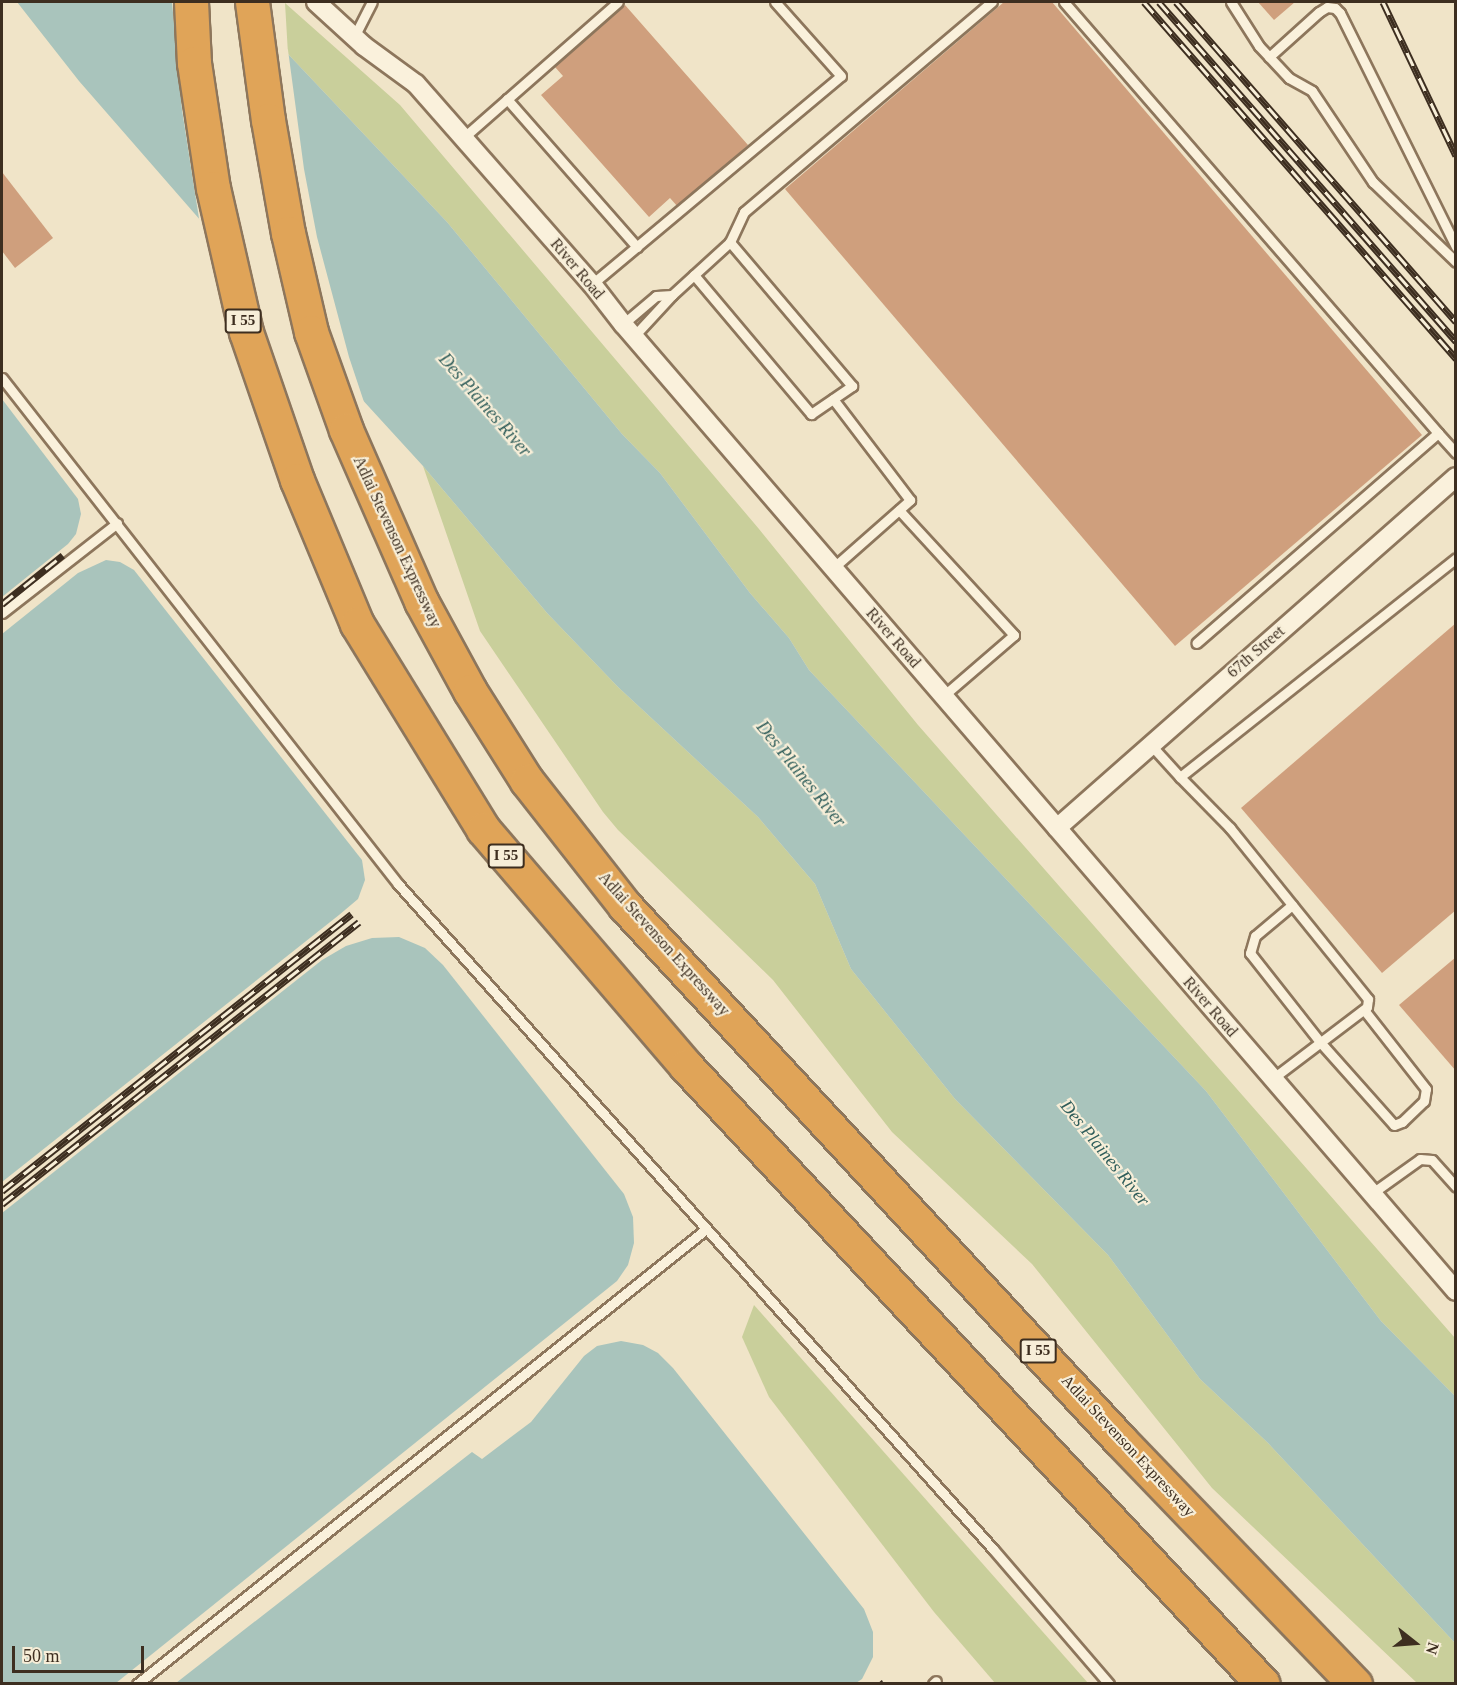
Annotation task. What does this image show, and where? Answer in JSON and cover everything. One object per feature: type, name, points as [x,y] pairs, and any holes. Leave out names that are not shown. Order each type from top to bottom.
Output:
[{"type":"highway","name":"I 55","points":[[191,2],[194,63],[213,188],[246,332],[297,480],[357,624],[483,829],[686,1066],[1263,1683]]},
{"type":"highway","name":"Adlai Stevenson Expressway","points":[[252,2],[268,120],[288,233],[311,332],[346,430],[421,601],[470,691],[527,781],[625,906],[1120,1440],[1355,1683]]},
{"type":"street","name":"River Road","points":[[316,2],[354,37],[416,84],[591,284],[628,330],[1455,1291]]},
{"type":"street","name":"67th Street","points":[[1056,828],[1455,477]]},
{"type":"lane","points":[[354,37],[372,2]]},
{"type":"lane","points":[[463,138],[618,2]]},
{"type":"lane","points":[[591,284],[841,76],[775,2]]},
{"type":"lane","points":[[628,330],[672,295],[730,242],[744,212],[992,2]]},
{"type":"lane","points":[[1064,2],[1455,453]]},
{"type":"lane","points":[[1231,2],[1259,46],[1269,57],[1289,78],[1312,91],[1373,182],[1455,262]]},
{"type":"lane","points":[[1269,57],[1319,12],[1336,5],[1455,247]]},
{"type":"lane","points":[[507,99],[637,247]]},
{"type":"lane","points":[[694,275],[810,414],[852,386],[730,242]]},
{"type":"lane","points":[[628,330],[656,296],[672,295]]},
{"type":"lane","points":[[2,378],[398,884],[705,1230],[993,1549],[1108,1683]]},
{"type":"lane","points":[[833,399],[910,500],[833,568]]},
{"type":"lane","points":[[1196,643],[1438,433]]},
{"type":"lane","points":[[899,510],[1014,635],[944,696]]},
{"type":"lane","points":[[2,613],[117,523]]},
{"type":"lane","points":[[1180,777],[1455,558]]},
{"type":"lane","points":[[1151,745],[1230,828],[1368,999],[1364,1010],[1272,1079]]},
{"type":"lane","points":[[1292,905],[1255,936],[1250,953],[1320,1042],[1394,1125],[1402,1122],[1424,1101],[1426,1089],[1364,1010]]},
{"type":"lane","points":[[1371,1194],[1420,1159],[1432,1160],[1455,1187]]},
{"type":"lane","points":[[137,1683],[705,1230]]},
{"type":"green space","points":[[285,3],[400,105],[759,529],[918,725],[1455,1338],[1455,1396],[1381,1321],[1206,1091],[809,670],[789,638],[750,593],[660,473],[622,434],[447,222],[288,54]]},
{"type":"green space","points":[[423,466],[547,613],[618,687],[758,817],[815,884],[851,969],[955,1099],[1108,1255],[1200,1379],[1268,1443],[1455,1643],[1455,1683],[1417,1683],[1212,1488],[1032,1264],[892,1132],[773,980],[618,830],[603,812],[480,631]]},
{"type":"green space","points":[[754,1305],[1088,1683],[995,1683],[934,1612],[769,1397],[742,1337]]},
{"type":"water","name":"Des Plaines River","points":[[17,2],[248,2],[288,54],[447,222],[622,434],[660,473],[750,593],[789,638],[809,670],[1206,1091],[1381,1321],[1455,1396],[1455,1643],[1268,1443],[1200,1379],[1108,1255],[955,1099],[851,969],[815,884],[758,817],[618,687],[547,613],[423,466],[242,268],[79,81]]},
{"type":"water","points":[[2,399],[78,499],[81,514],[76,534],[68,544],[2,597]]},
{"type":"water","points":[[106,560],[120,562],[134,570],[362,860],[365,880],[358,899],[339,915],[2,1182],[2,634],[78,573]]},
{"type":"water","points":[[399,937],[425,948],[443,965],[624,1194],[633,1217],[634,1243],[628,1265],[617,1281],[116,1683],[2,1683],[2,1213],[322,960],[346,946],[372,938]]},
{"type":"water","points":[[621,1341],[643,1345],[658,1353],[673,1368],[864,1609],[873,1632],[873,1657],[862,1679],[856,1683],[176,1683],[472,1452],[482,1459],[531,1422],[584,1356],[597,1346]]},
{"type":"pier","points":[[172,2],[251,2],[288,50],[304,169],[317,237],[349,357],[366,408],[200,225],[182,110]]},
{"type":"building","points":[[1004,2],[1052,2],[1422,435],[1175,646],[785,189]]},
{"type":"building","points":[[1258,2],[1295,2],[1274,20]]},
{"type":"building","points":[[625,5],[748,145],[678,207],[670,198],[649,217],[541,95],[563,76],[555,67]]},
{"type":"building","points":[[2,172],[53,238],[15,268],[2,251]]},
{"type":"building","points":[[1456,623],[1456,910],[1382,973],[1241,808]]},
{"type":"building","points":[[1456,957],[1456,1071],[1399,1005]]},
{"type":"railway","points":[[1144,2],[1456,359]]},
{"type":"railway","points":[[1159,2],[1456,341]]},
{"type":"railway","points":[[1176,2],[1456,322]]},
{"type":"railway","points":[[1383,2],[1456,156]]},
{"type":"railway","points":[[2,604],[63,555]]},
{"type":"railway","points":[[2,1191],[352,914]]},
{"type":"railway","points":[[2,1204],[359,922]]}]
